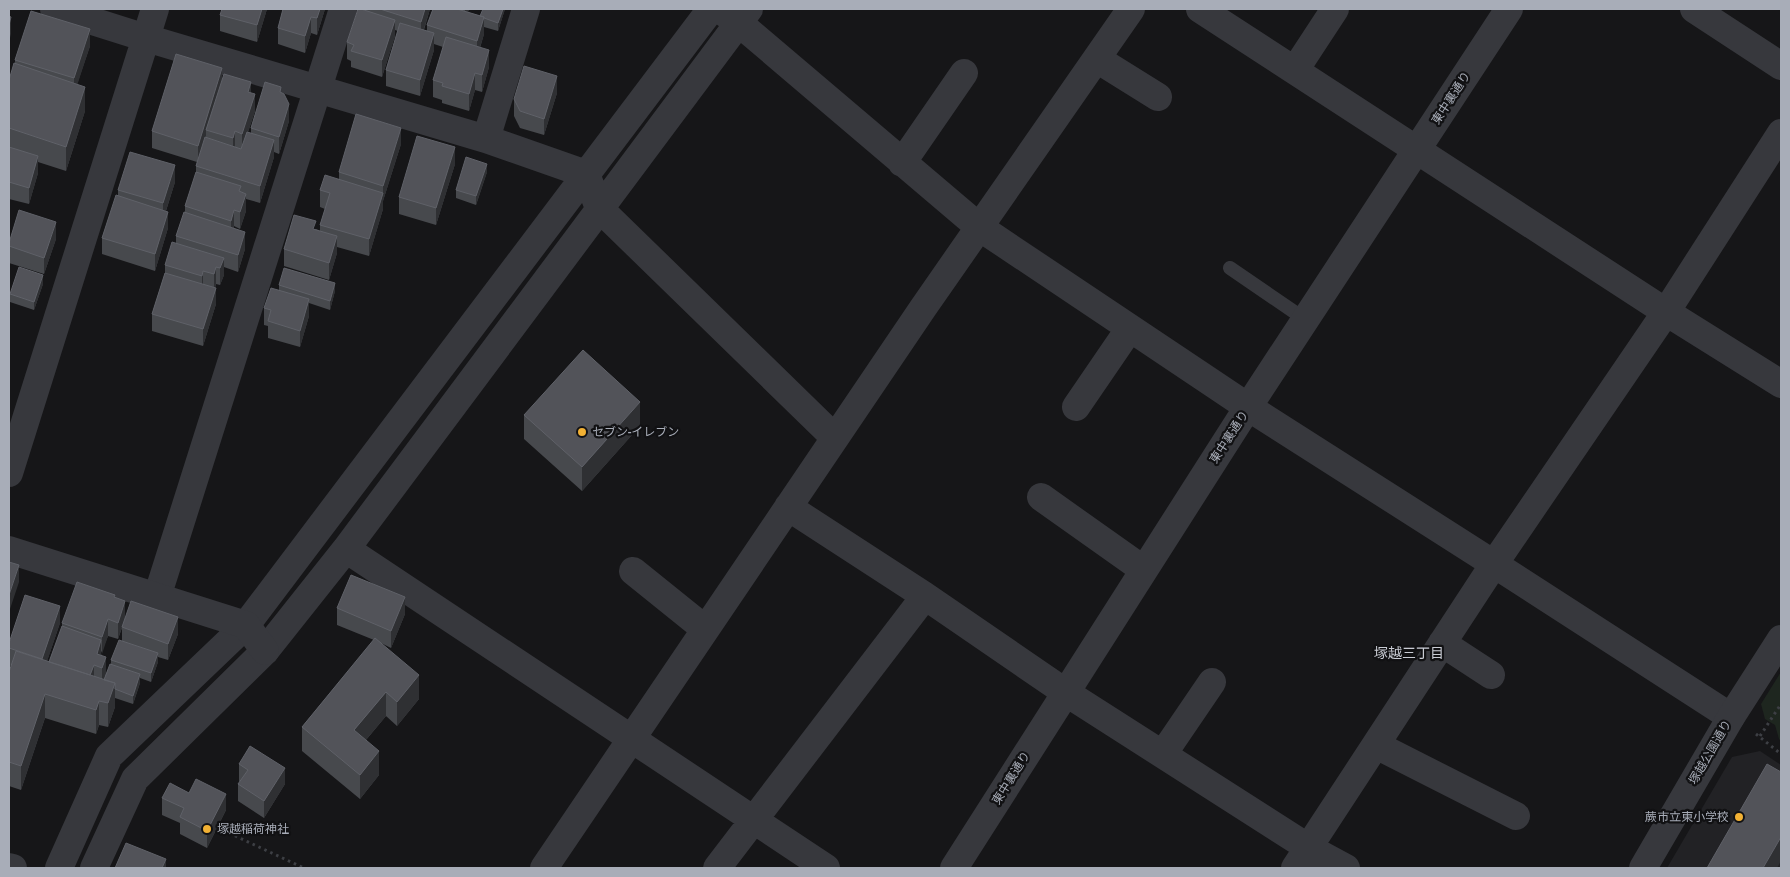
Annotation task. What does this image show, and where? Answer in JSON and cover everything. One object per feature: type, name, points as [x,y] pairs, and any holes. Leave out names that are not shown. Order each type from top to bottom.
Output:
[{"type":"street","points":[[54,9],[486,139],[586,174],[599,208],[835,438]]},
{"type":"street","points":[[9,473],[155,9]]},
{"type":"street","points":[[157,597],[343,9]]},
{"type":"street","points":[[486,139],[526,9]]},
{"type":"street","points":[[59,868],[109,756],[246,626],[711,9]]},
{"type":"street","points":[[544,868],[979,227],[1098,59],[1131,9]]},
{"type":"street","points":[[1200,9],[1666,312],[1781,384]]},
{"type":"street","points":[[1295,70],[1335,9]]},
{"type":"street","name":"東中裏通り","points":[[954,868],[1248,407],[1509,9]]},
{"type":"street","points":[[1694,9],[1781,66]]},
{"type":"street","points":[[94,868],[135,779],[265,651],[346,548],[599,208],[736,13],[902,162],[979,227],[1248,407],[1730,717]]},
{"type":"street","points":[[1098,59],[1158,97]]},
{"type":"street","points":[[902,162],[964,73]]},
{"type":"street","points":[[1302,858],[1494,564],[1666,312],[1781,133]]},
{"type":"street","points":[[1076,407],[1130,328]]},
{"type":"street","points":[[1041,497],[1144,570]]},
{"type":"street","points":[[788,507],[925,596],[1065,692],[1163,754],[1302,858],[1346,868]]},
{"type":"street","points":[[346,548],[826,868]]},
{"type":"street","points":[[9,550],[246,626],[265,651]]},
{"type":"street","points":[[633,571],[705,629]]},
{"type":"street","points":[[717,868],[925,596]]},
{"type":"street","name":"塚越公園通り","points":[[1643,868],[1730,717],[1781,639]]},
{"type":"street","points":[[1442,643],[1491,675]]},
{"type":"street","points":[[1163,754],[1212,682]]},
{"type":"street","points":[[1376,745],[1516,816]]},
{"type":"street","points":[[9,867],[13,868]]},
{"type":"lane","points":[[1230,268],[1306,320]]},
{"type":"path","points":[[1760,736],[1780,710],[1781,704]]},
{"type":"path","points":[[229,833],[304,868]]},
{"type":"shaded area","points":[[1781,672],[1781,741],[1775,725],[1765,719],[1761,704]]},
{"type":"shaded area","name":"蕨市立東小学校","points":[[1760,751],[1781,765],[1781,868],[1667,868],[1732,757]]},
{"type":"building","points":[[222,9],[262,9],[257,25],[220,15]]},
{"type":"building","points":[[283,9],[320,9],[317,18],[311,17],[305,36],[278,28]]},
{"type":"building","points":[[358,9],[395,20],[382,60],[351,51],[354,45],[347,42]]},
{"type":"building","points":[[380,9],[425,9],[421,22]]},
{"type":"building","points":[[433,9],[457,9],[484,17],[477,41],[427,25]]},
{"type":"building","points":[[483,9],[503,9],[498,23],[480,16]]},
{"type":"building","points":[[31,11],[90,29],[74,78],[15,60]]},
{"type":"building","points":[[400,23],[434,33],[420,80],[386,70]]},
{"type":"building","points":[[446,37],[489,50],[482,75],[475,73],[469,94],[442,86],[443,83],[433,80]]},
{"type":"building","points":[[176,54],[222,68],[198,146],[152,131]]},
{"type":"building","points":[[14,63],[85,87],[66,147],[9,128],[9,80]]},
{"type":"building","points":[[524,66],[557,76],[544,119],[520,111],[514,99]]},
{"type":"building","points":[[224,74],[251,82],[248,92],[255,94],[242,134],[235,131],[233,138],[206,130]]},
{"type":"building","points":[[265,82],[281,87],[280,92],[284,94],[289,104],[279,137],[251,128]]},
{"type":"building","points":[[356,114],[401,128],[383,186],[339,172]]},
{"type":"building","points":[[247,132],[274,140],[260,186],[196,166],[205,137],[241,149]]},
{"type":"building","points":[[417,136],[455,147],[436,208],[399,197]]},
{"type":"building","points":[[9,147],[38,156],[29,188],[9,182]]},
{"type":"building","points":[[130,152],[175,165],[163,203],[118,190]]},
{"type":"building","points":[[466,157],[487,164],[476,196],[456,190]]},
{"type":"building","points":[[196,172],[241,186],[239,191],[246,194],[240,212],[234,210],[231,221],[185,206]]},
{"type":"building","points":[[325,175],[383,193],[369,239],[320,225],[330,193],[320,190]]},
{"type":"building","points":[[116,195],[168,212],[155,254],[102,238]]},
{"type":"building","points":[[19,210],[56,222],[44,258],[9,246]]},
{"type":"building","points":[[184,212],[245,232],[238,255],[176,236]]},
{"type":"building","points":[[294,215],[316,221],[313,229],[337,236],[329,263],[284,249]]},
{"type":"building","points":[[172,242],[224,258],[220,268],[216,267],[214,274],[203,271],[202,276],[165,265]]},
{"type":"building","points":[[19,267],[43,275],[34,302],[10,294]]},
{"type":"building","points":[[284,268],[335,283],[330,301],[279,285]]},
{"type":"building","points":[[165,273],[216,288],[203,329],[152,314]]},
{"type":"building","points":[[271,288],[309,299],[300,331],[268,321],[271,310],[264,308]]},
{"type":"building","name":"セブン-イレブン","points":[[583,350],[640,402],[582,467],[524,415]]},
{"type":"building","points":[[9,562],[19,565],[9,595]]},
{"type":"building","points":[[351,575],[405,597],[391,631],[337,608]]},
{"type":"building","points":[[77,582],[115,595],[114,597],[125,601],[118,623],[108,619],[102,637],[62,623]]},
{"type":"building","points":[[25,595],[60,606],[42,659],[9,648]]},
{"type":"building","points":[[131,601],[178,617],[168,644],[122,627]]},
{"type":"building","points":[[62,626],[101,640],[97,654],[106,657],[102,668],[94,665],[90,675],[49,662]]},
{"type":"building","points":[[375,638],[419,675],[397,702],[386,692],[354,730],[379,751],[360,775],[302,727]]},
{"type":"building","points":[[119,640],[158,653],[151,673],[111,660]]},
{"type":"building","points":[[16,651],[115,683],[108,703],[99,701],[96,710],[45,694],[21,766],[9,762],[9,672]]},
{"type":"building","points":[[110,664],[140,674],[133,696],[115,689],[115,683],[104,680]]},
{"type":"building","points":[[250,746],[285,768],[264,801],[238,784],[248,770],[239,764]]},
{"type":"building","points":[[1767,764],[1781,772],[1781,837],[1763,868],[1707,868]]},
{"type":"building","points":[[196,779],[226,794],[207,831],[180,817],[184,808],[162,798],[170,783],[189,793]]},
{"type":"building","points":[[126,843],[166,859],[162,868],[115,868]]},
{"type":"place","name":"セブン-イレブン","points":[[582,432]]},
{"type":"place","name":"蕨市立東小学校","points":[[1739,817]]},
{"type":"place","name":"塚越稲荷神社","points":[[207,829]]},
{"type":"district","name":"塚越三丁目","points":[[1409,653]]}]
